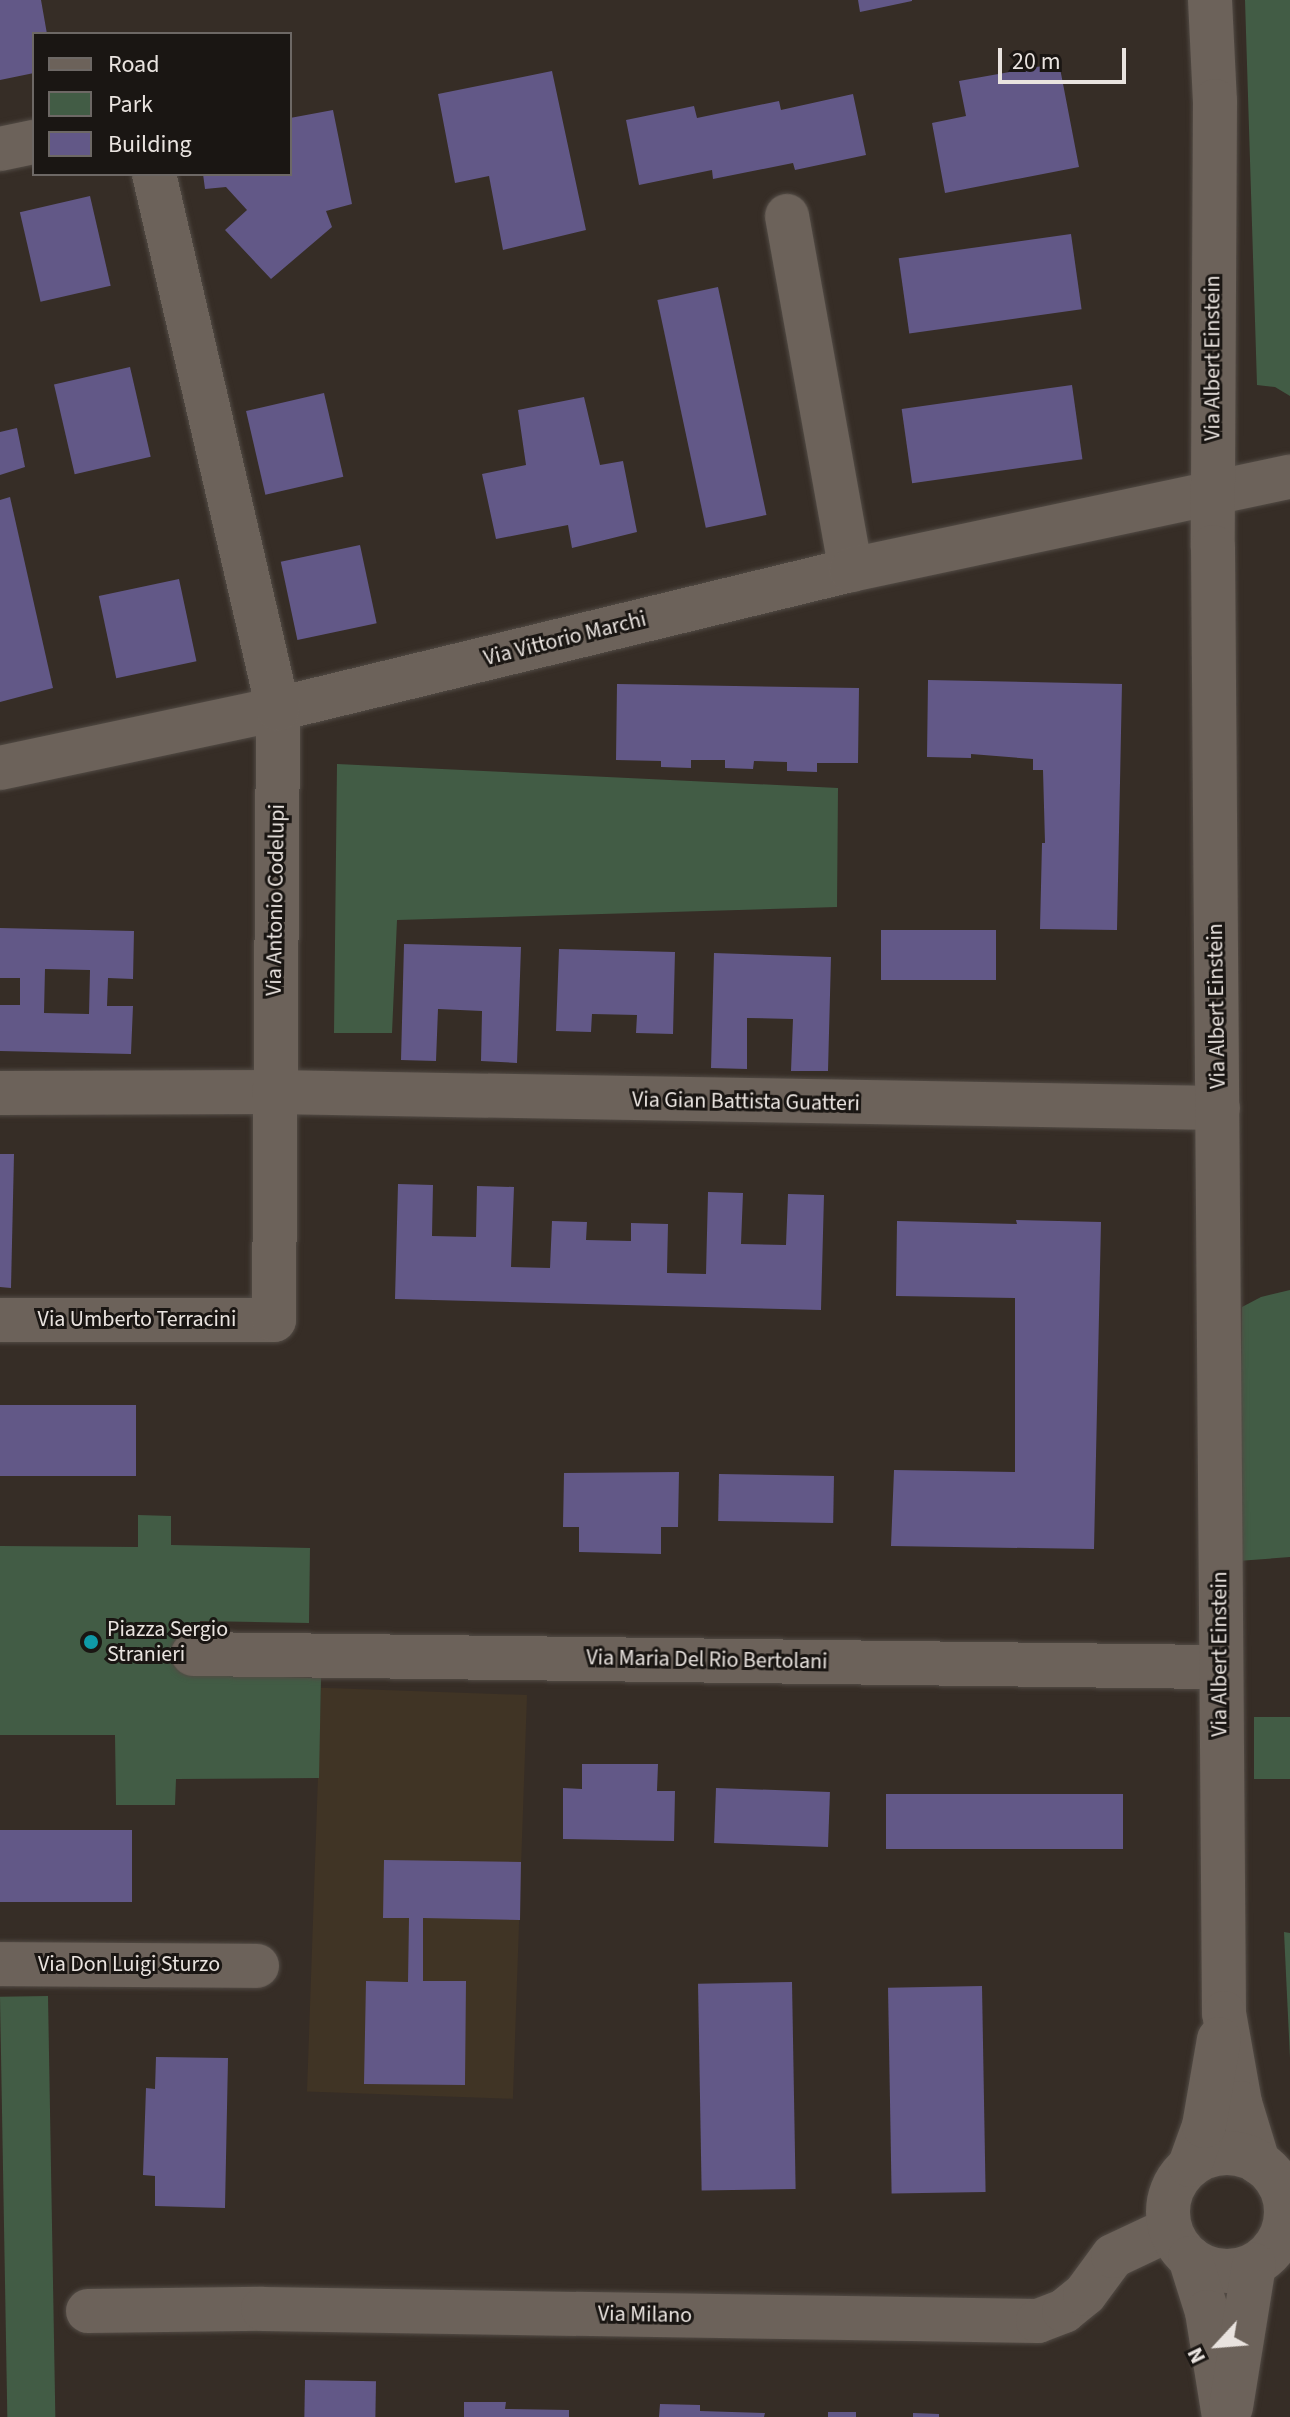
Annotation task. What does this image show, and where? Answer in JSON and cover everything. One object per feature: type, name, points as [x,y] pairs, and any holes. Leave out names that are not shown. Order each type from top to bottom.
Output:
[{"type":"street","name":"Via Albert Einstein","points":[[1210,0],[1215,101],[1213,495],[1224,2013],[1240,2103],[1277,2183]]},
{"type":"street","points":[[0,149],[32,142]]},
{"type":"street","points":[[154,176],[278,709]]},
{"type":"street","points":[[787,216],[851,570]]},
{"type":"street","name":"Via Vittorio Marchi","points":[[0,768],[278,709],[851,570],[1290,477]]},
{"type":"street","name":"Via Antonio Codelupi","points":[[274,1092],[278,709]]},
{"type":"street","name":"Via Gian Battista Guatteri","points":[[0,1093],[274,1092],[1218,1108]]},
{"type":"street","name":"Via Umberto Terracini","points":[[0,1320],[274,1320],[274,1092]]},
{"type":"street","name":"Via Maria Del Rio Bertolani","points":[[193,1654],[1220,1667]]},
{"type":"street","name":"Via Don Luigi Sturzo","points":[[0,1964],[257,1966]]},
{"type":"street","name":"Via Albert Einstein","points":[[1190,2165],[1204,2126],[1224,2013]]},
{"type":"street","points":[[1224,2153],[1242,2155],[1277,2183],[1284,2226],[1270,2259],[1227,2417],[1207,2312],[1167,2212],[1170,2194],[1190,2165],[1224,2153]]},
{"type":"street","points":[[1180,2244],[1220,2271],[1270,2259]]},
{"type":"street","name":"Via Milano","points":[[88,2311],[263,2309],[1038,2321],[1064,2311],[1085,2294],[1113,2256],[1180,2244]]},
{"type":"shaded area","points":[[321,1688],[527,1695],[513,2099],[307,2092]]},
{"type":"green space","points":[[1245,0],[1290,0],[1290,396],[1275,387],[1257,385]]},
{"type":"green space","points":[[337,764],[838,788],[837,907],[397,920],[392,1033],[334,1033]]},
{"type":"green space","points":[[1290,1290],[1290,1557],[1238,1561],[1242,1307],[1261,1297]]},
{"type":"green space","points":[[138,1515],[171,1516],[171,1545],[310,1548],[309,1623],[200,1621],[199,1675],[321,1678],[319,1778],[176,1779],[175,1805],[116,1805],[115,1735],[0,1735],[0,1546],[138,1547]]},
{"type":"green space","points":[[1254,1717],[1290,1717],[1290,1779],[1254,1779]]},
{"type":"green space","points":[[1284,1932],[1290,1933],[1290,2058]]},
{"type":"green space","points":[[48,1996],[55,2417],[7,2417],[0,1997]]},
{"type":"building","points":[[0,0],[41,0],[47,32],[32,32],[32,73],[0,80]]},
{"type":"building","points":[[858,0],[912,0],[912,1],[860,12]]},
{"type":"building","points":[[1059,63],[1079,167],[945,193],[932,123],[966,116],[959,81]]},
{"type":"building","points":[[552,71],[586,230],[503,250],[489,176],[455,183],[438,94]]},
{"type":"building","points":[[853,94],[866,155],[795,170],[793,163],[713,179],[712,170],[639,185],[626,120],[694,106],[697,118],[779,101],[781,110]]},
{"type":"building","points":[[333,110],[352,204],[326,211],[332,227],[271,279],[225,230],[247,210],[226,187],[205,189],[203,176],[292,176],[292,118]]},
{"type":"building","points":[[90,196],[111,286],[41,302],[20,212]]},
{"type":"building","points":[[1071,234],[1082,309],[909,333],[899,258]]},
{"type":"building","points":[[718,287],[766,515],[706,528],[657,300]]},
{"type":"building","points":[[130,367],[151,457],[75,474],[54,385]]},
{"type":"building","points":[[1072,385],[1082,459],[912,483],[902,409]]},
{"type":"building","points":[[324,393],[343,477],[265,495],[246,411]]},
{"type":"building","points":[[584,397],[600,465],[623,461],[637,532],[572,548],[568,525],[496,539],[482,474],[526,465],[518,410]]},
{"type":"building","points":[[17,428],[25,467],[0,475],[0,432]]},
{"type":"building","points":[[10,497],[53,688],[0,702],[0,500]]},
{"type":"building","points":[[360,545],[377,623],[297,640],[281,562]]},
{"type":"building","points":[[179,579],[196,661],[116,678],[99,596]]},
{"type":"building","points":[[928,680],[1122,684],[1117,930],[1040,929],[1042,843],[1045,843],[1043,770],[1033,770],[1033,759],[971,754],[971,758],[927,757]]},
{"type":"building","points":[[617,684],[859,688],[858,763],[817,763],[817,772],[787,771],[787,762],[754,761],[753,769],[725,768],[725,760],[691,760],[691,768],[661,767],[661,761],[616,760]]},
{"type":"building","points":[[0,928],[134,931],[133,979],[108,978],[107,1006],[133,1006],[131,1054],[0,1051],[0,1005],[20,1005],[20,978],[0,978]],"holes":[[[45,969],[90,970],[89,1014],[44,1013]]]},
{"type":"building","points":[[881,930],[996,930],[996,980],[881,980]]},
{"type":"building","points":[[404,944],[521,947],[517,1063],[481,1061],[482,1011],[438,1009],[436,1061],[401,1060]]},
{"type":"building","points":[[559,949],[675,952],[673,1034],[636,1033],[637,1015],[592,1014],[591,1032],[556,1031]]},
{"type":"building","points":[[714,953],[831,957],[828,1071],[791,1071],[793,1019],[747,1018],[747,1069],[711,1068]]},
{"type":"building","points":[[0,1154],[14,1154],[11,1288],[0,1287]]},
{"type":"building","points":[[398,1184],[433,1185],[432,1236],[476,1237],[477,1186],[514,1187],[511,1267],[550,1268],[552,1221],[587,1222],[586,1240],[631,1241],[631,1223],[668,1224],[667,1273],[706,1274],[708,1192],[743,1193],[741,1244],[786,1245],[788,1194],[824,1195],[821,1310],[395,1299]]},
{"type":"building","points":[[1016,1220],[1101,1222],[1094,1549],[891,1546],[894,1470],[1015,1472],[1015,1298],[896,1296],[897,1221],[1017,1224]]},
{"type":"building","points":[[0,1405],[136,1405],[136,1476],[0,1476]]},
{"type":"building","points":[[679,1472],[678,1527],[661,1527],[661,1554],[579,1552],[579,1527],[563,1527],[564,1473]]},
{"type":"building","points":[[719,1474],[834,1476],[833,1523],[718,1521]]},
{"type":"building","points":[[582,1764],[658,1764],[657,1791],[675,1791],[674,1841],[563,1839],[563,1788],[582,1789]]},
{"type":"building","points":[[716,1788],[830,1792],[828,1847],[714,1843]]},
{"type":"building","points":[[886,1794],[1123,1794],[1123,1849],[886,1849]]},
{"type":"building","points":[[0,1830],[132,1830],[132,1902],[0,1902]]},
{"type":"building","points":[[384,1860],[521,1862],[520,1920],[423,1918],[423,1981],[466,1981],[465,2085],[364,2084],[366,1981],[408,1982],[409,1918],[383,1918]]},
{"type":"building","points":[[792,1982],[796,2189],[702,2191],[698,1984]]},
{"type":"building","points":[[982,1986],[986,2192],[892,2194],[888,1988]]},
{"type":"building","points":[[156,2057],[228,2058],[225,2208],[155,2206],[155,2176],[143,2175],[146,2088],[155,2089]]},
{"type":"building","points":[[305,2380],[376,2381],[375,2417],[304,2417]]},
{"type":"building","points":[[464,2402],[506,2402],[505,2409],[569,2410],[569,2417],[464,2417]]},
{"type":"building","points":[[660,2404],[700,2405],[700,2411],[765,2413],[764,2417],[659,2417]]},
{"type":"building","points":[[828,2412],[856,2412],[856,2417],[828,2417]]},
{"type":"building","points":[[913,2413],[939,2414],[939,2417],[913,2417]]},
{"type":"place","name":"Piazza Sergio Stranieri","points":[[91,1642]]}]
